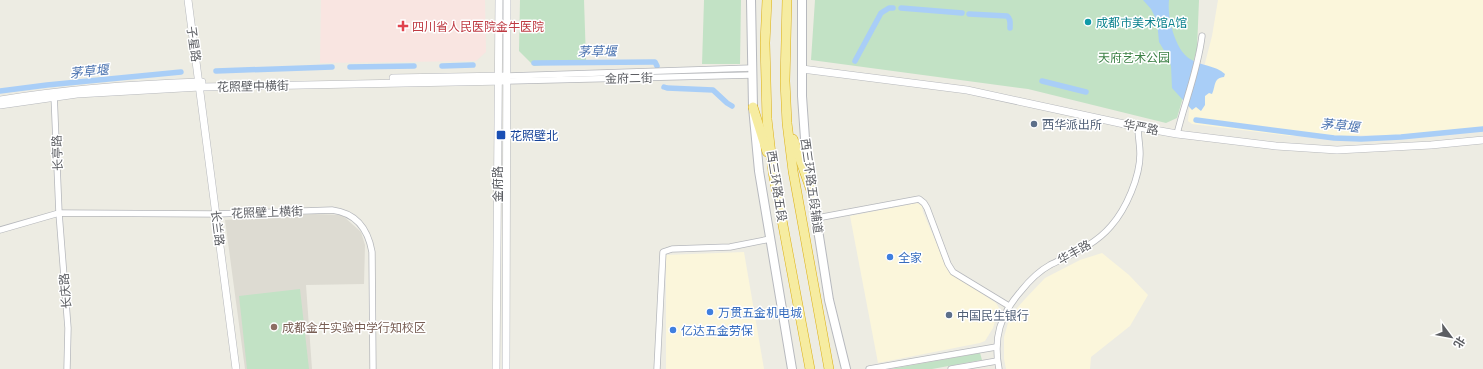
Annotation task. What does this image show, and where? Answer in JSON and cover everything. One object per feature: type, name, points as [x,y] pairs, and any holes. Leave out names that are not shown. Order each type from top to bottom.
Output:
[{"type":"highway","name":"西三环路五段","points":[[767,0],[765,43],[767,119],[773,172],[810,369]]},
{"type":"highway","name":"西三环路五段","points":[[787,0],[785,81],[787,123],[793,171],[829,369]]},
{"type":"highway","points":[[753,107],[773,172]]},
{"type":"highway","points":[[787,123],[812,192]]},
{"type":"highway","points":[[819,316],[836,369]]},
{"type":"highway","points":[[800,317],[803,369]]},
{"type":"main road","points":[[751,0],[753,107],[759,171],[792,369]]},
{"type":"main road","name":"西三环路五段辅道","points":[[802,0],[802,96],[806,153],[829,300],[846,369]]},
{"type":"street","name":"子星路","points":[[188,0],[200,85]]},
{"type":"street","name":"金府路","points":[[496,369],[499,0]]},
{"type":"street","name":"金府路","points":[[506,369],[507,0]]},
{"type":"street","points":[[1177,134],[1196,69],[1202,36]]},
{"type":"street","name":"华严路","points":[[802,69],[967,90],[1138,127],[1177,134],[1276,146],[1336,150],[1431,145],[1483,140]]},
{"type":"street","name":"金府二街","points":[[507,79],[752,71]]},
{"type":"street","name":"花照壁中横街","points":[[0,100],[200,85],[507,79]]},
{"type":"street","name":"长兰路","points":[[200,85],[236,369]]},
{"type":"street","name":"花照壁中横街","points":[[0,106],[54,95]]},
{"type":"street","name":"长亭路","points":[[54,95],[59,213]]},
{"type":"street","name":"华丰路","points":[[999,369],[996,347],[998,332],[1009,306],[1030,280],[1049,266],[1091,244],[1111,227],[1126,205],[1134,183],[1140,155],[1138,127]]},
{"type":"street","points":[[817,218],[919,199],[927,208],[948,264],[953,272],[1009,306]]},
{"type":"street","name":"花照壁上横街","points":[[0,230],[59,213],[216,214],[332,210],[341,211],[356,219],[363,226],[372,252],[374,369]]},
{"type":"street","name":"长庆路","points":[[59,213],[68,328],[67,369]]},
{"type":"street","points":[[657,369],[663,252],[672,249],[730,247],[770,239]]},
{"type":"street","points":[[869,369],[996,347]]},
{"type":"street","points":[[951,369],[997,361]]},
{"type":"shaded area","name":"四川省人民医院金牛医院","points":[[321,0],[485,0],[486,52],[476,61],[320,63]]},
{"type":"shaded area","points":[[1218,0],[1483,0],[1483,127],[1398,135],[1290,136],[1192,124],[1188,121],[1189,110],[1193,93],[1204,67],[1212,36]]},
{"type":"shaded area","points":[[917,203],[922,206],[923,212],[949,272],[996,303],[999,308],[993,328],[985,341],[878,363],[850,216]]},
{"type":"shaded area","name":"成都金牛实验中学行知校区","points":[[315,214],[342,215],[361,232],[365,245],[364,284],[306,285],[312,369],[245,369],[225,220]]},
{"type":"shaded area","name":"万贯五金机电城","points":[[744,252],[764,369],[666,369],[666,255]]},
{"type":"shaded area","points":[[1102,253],[1129,275],[1148,295],[1130,326],[1091,357],[1090,369],[1006,369],[1004,359],[1004,337],[1010,316],[1045,278],[1080,260]]},
{"type":"green space","points":[[520,0],[584,0],[586,60],[534,66],[519,51]]},
{"type":"green space","points":[[704,0],[741,0],[740,64],[702,64]]},
{"type":"green space","name":"天府艺术公园","points":[[815,0],[1199,0],[1197,49],[1177,118],[1166,123],[1028,89],[811,60]]},
{"type":"green space","points":[[300,289],[309,369],[247,369],[239,296]]},
{"type":"green space","points":[[980,353],[982,360],[932,369],[890,369]]},
{"type":"water","points":[[1143,0],[1169,0],[1169,15],[1173,32],[1176,41],[1185,55],[1194,61],[1217,69],[1225,74],[1224,77],[1216,81],[1212,94],[1209,93],[1205,96],[1205,105],[1201,111],[1196,107],[1192,110],[1172,88],[1171,66],[1168,57],[1159,42],[1157,21],[1151,9]]},
{"type":"waterway","name":"茅草堰","points":[[855,61],[881,13],[889,8],[893,8]]},
{"type":"waterway","name":"茅草堰","points":[[901,8],[962,13]]},
{"type":"waterway","name":"茅草堰","points":[[969,14],[1007,16],[1010,20],[1010,28]]},
{"type":"waterway","name":"茅草堰","points":[[534,63],[655,62],[657,66]]},
{"type":"waterway","name":"茅草堰","points":[[442,66],[473,65]]},
{"type":"waterway","name":"茅草堰","points":[[350,67],[414,66]]},
{"type":"waterway","name":"茅草堰","points":[[216,71],[332,67]]},
{"type":"waterway","name":"茅草堰","points":[[0,91],[181,72]]},
{"type":"waterway","name":"茅草堰","points":[[1042,81],[1086,92]]},
{"type":"waterway","name":"茅草堰","points":[[664,87],[713,90],[732,106]]},
{"type":"waterway","name":"茅草堰","points":[[1196,120],[1334,138],[1361,139],[1401,137],[1483,129]]},
{"type":"place","name":"成都市美术馆A馆","points":[[1088,22]]},
{"type":"place","name":"四川省人民医院金牛医院","points":[[403,26]]},
{"type":"place","name":"西华派出所","points":[[1034,124]]},
{"type":"place","name":"花照壁北","points":[[501,135]]},
{"type":"place","name":"全家","points":[[890,257]]},
{"type":"place","name":"万贯五金机电城","points":[[710,312]]},
{"type":"place","name":"中国民生银行","points":[[949,315]]},
{"type":"place","name":"成都金牛实验中学行知校区","points":[[274,327]]},
{"type":"place","name":"亿达五金劳保","points":[[673,330]]}]
